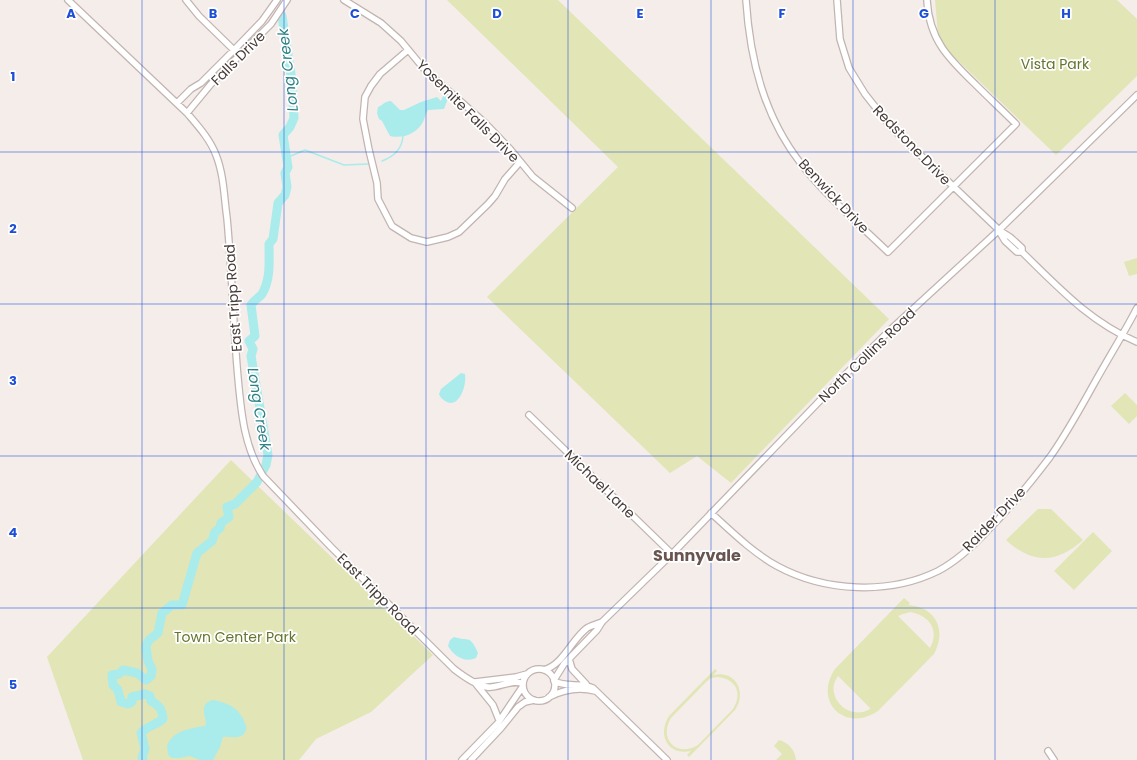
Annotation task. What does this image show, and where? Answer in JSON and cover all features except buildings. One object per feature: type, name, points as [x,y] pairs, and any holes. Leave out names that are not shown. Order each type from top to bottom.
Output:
[{"type":"street","name":"East Tripp Road","points":[[68,0],[187,113],[202,130],[216,154],[222,178],[229,243],[233,323],[240,402],[248,445],[255,463],[266,480],[454,669],[485,687],[514,682],[520,682],[523,685]]},
{"type":"street","points":[[186,0],[199,16],[240,56]]},
{"type":"street","name":"Falls Drive","points":[[176,103],[191,89],[201,83],[234,50],[262,21],[277,0]]},
{"type":"street","name":"Falls Drive","points":[[187,113],[211,84],[271,24],[287,0]]},
{"type":"street","name":"Yosemite Falls Drive","points":[[344,0],[381,23],[401,41],[425,70],[484,122],[510,149],[533,177],[572,208]]},
{"type":"street","name":"Benwick Drive","points":[[746,0],[748,32],[755,66],[765,99],[782,133],[801,164],[813,178],[888,252],[952,187]]},
{"type":"street","name":"Redstone Drive","points":[[837,0],[840,39],[849,68],[865,94],[891,127],[952,187],[999,230],[1005,241],[1017,252],[1022,252],[1073,302],[1092,317],[1122,336],[1137,342]]},
{"type":"street","points":[[927,0],[934,35],[949,59],[1016,124],[952,187]]},
{"type":"street","points":[[408,50],[380,74],[371,86],[365,97],[363,119],[368,150],[377,183],[378,199],[392,226],[410,238],[427,242],[448,237],[459,232],[495,196],[505,179],[520,162]]},
{"type":"street","name":"North Collins Road","points":[[554,681],[569,659],[597,630],[602,622],[672,554],[888,332],[999,230],[1137,94]]},
{"type":"street","name":"Raider Drive","points":[[711,513],[760,556],[778,566],[818,581],[860,588],[884,586],[907,582],[938,570],[968,550],[1018,496],[1041,468],[1074,418],[1137,308]]},
{"type":"street","name":"Michael Lane","points":[[529,414],[672,554]]},
{"type":"street","name":"North Collins Road","points":[[544,670],[558,662],[578,636],[588,628],[602,622]]},
{"type":"street","points":[[569,659],[572,669],[586,684],[602,695],[667,760]]},
{"type":"street","points":[[475,682],[516,677],[535,670],[544,670],[554,681],[554,690],[548,698]]},
{"type":"street","points":[[466,759],[499,720],[523,685],[527,674]]},
{"type":"street","points":[[554,681],[568,685],[586,684]]},
{"type":"street","points":[[475,682],[493,705],[499,720]]},
{"type":"street","points":[[523,685],[526,695],[534,700]]},
{"type":"street","points":[[466,759],[501,728],[518,707],[525,702],[544,700],[561,692],[577,689],[591,690],[602,695]]},
{"type":"street","points":[[1048,751],[1054,760]]},
{"type":"green space","points":[[447,0],[558,0],[889,319],[731,483],[697,456],[670,473],[487,297],[618,167]]},
{"type":"green space","name":"Vista Park","points":[[935,0],[1117,0],[1137,19],[1137,76],[1056,155],[947,50],[938,34]]},
{"type":"green space","points":[[1137,258],[1137,274],[1129,276],[1124,262]]},
{"type":"green space","points":[[1125,393],[1137,405],[1137,416],[1129,424],[1111,406]]},
{"type":"green space","name":"Town Center Park","points":[[231,460],[433,655],[371,712],[316,739],[299,760],[83,760],[47,657]]},
{"type":"green space","points":[[1038,509],[1051,509],[1083,540],[1063,554],[1054,557],[1035,557],[1025,554],[1016,548],[1006,540]]},
{"type":"green space","points":[[1093,532],[1112,551],[1074,590],[1054,571]]},
{"type":"green space","points":[[904,598],[910,603],[908,605],[926,610],[936,621],[939,628],[939,636],[938,645],[934,654],[878,711],[866,717],[854,718],[844,716],[836,711],[830,703],[828,693],[829,681],[835,669]],"holes":[[[910,612],[923,616],[931,624],[934,635],[930,648],[898,616]],[[838,676],[870,708],[870,709],[862,712],[854,712],[847,710],[840,705],[836,699],[834,691],[834,684]]]},
{"type":"green space","points":[[715,669],[717,671],[713,675],[721,674],[728,676],[737,684],[740,696],[735,710],[689,757],[687,755],[691,751],[683,752],[676,750],[667,742],[664,730],[669,716]],"holes":[[[711,678],[724,678],[736,688],[737,698],[733,709],[698,745],[690,748],[677,748],[668,739],[667,733],[671,718]]]},
{"type":"green space","points":[[779,740],[791,747],[796,760],[776,760],[782,754],[774,746]]},
{"type":"water","points":[[443,96],[449,96],[444,109],[428,110],[423,122],[417,130],[409,135],[400,137],[390,136],[382,121],[379,119],[377,113],[378,107],[389,101],[391,101],[400,110],[404,110],[421,102],[437,97],[441,101]]},
{"type":"water","points":[[461,373],[465,374],[465,384],[461,395],[454,402],[450,403],[445,401],[439,394],[441,389]]},
{"type":"water","points":[[454,637],[471,641],[478,653],[476,658],[467,660],[456,656],[448,646],[450,640]]},
{"type":"water","points":[[213,700],[229,705],[238,711],[246,726],[245,733],[236,737],[223,737],[220,747],[213,760],[200,760],[190,756],[172,758],[168,755],[167,746],[177,733],[206,725],[204,707],[208,702]]},
{"type":"waterway","name":"Long Creek","points":[[143,760],[142,757],[145,749],[141,733],[163,719],[161,710],[151,701],[150,696],[145,694],[132,697],[132,702],[128,704],[121,702],[118,690],[113,685],[112,675],[119,674],[123,670],[137,673],[146,680],[151,676],[152,669],[148,661],[146,646],[149,640],[158,633],[162,613],[172,605],[182,605],[197,553],[212,541],[215,532],[220,528],[221,523],[229,517],[227,507],[235,504],[257,482],[266,465],[268,455],[251,356],[253,349],[249,341],[255,336],[251,305],[262,294],[267,282],[269,270],[269,244],[273,239],[278,203],[285,195],[287,187],[285,173],[288,167],[283,135],[290,127],[294,118],[292,81],[282,16]]},
{"type":"waterway","points":[[382,161],[390,157],[399,149],[403,136]]},
{"type":"waterway","points":[[286,158],[305,150],[344,165],[368,164]]},
{"type":"district","name":"Sunnyvale","points":[[697,555]]}]
